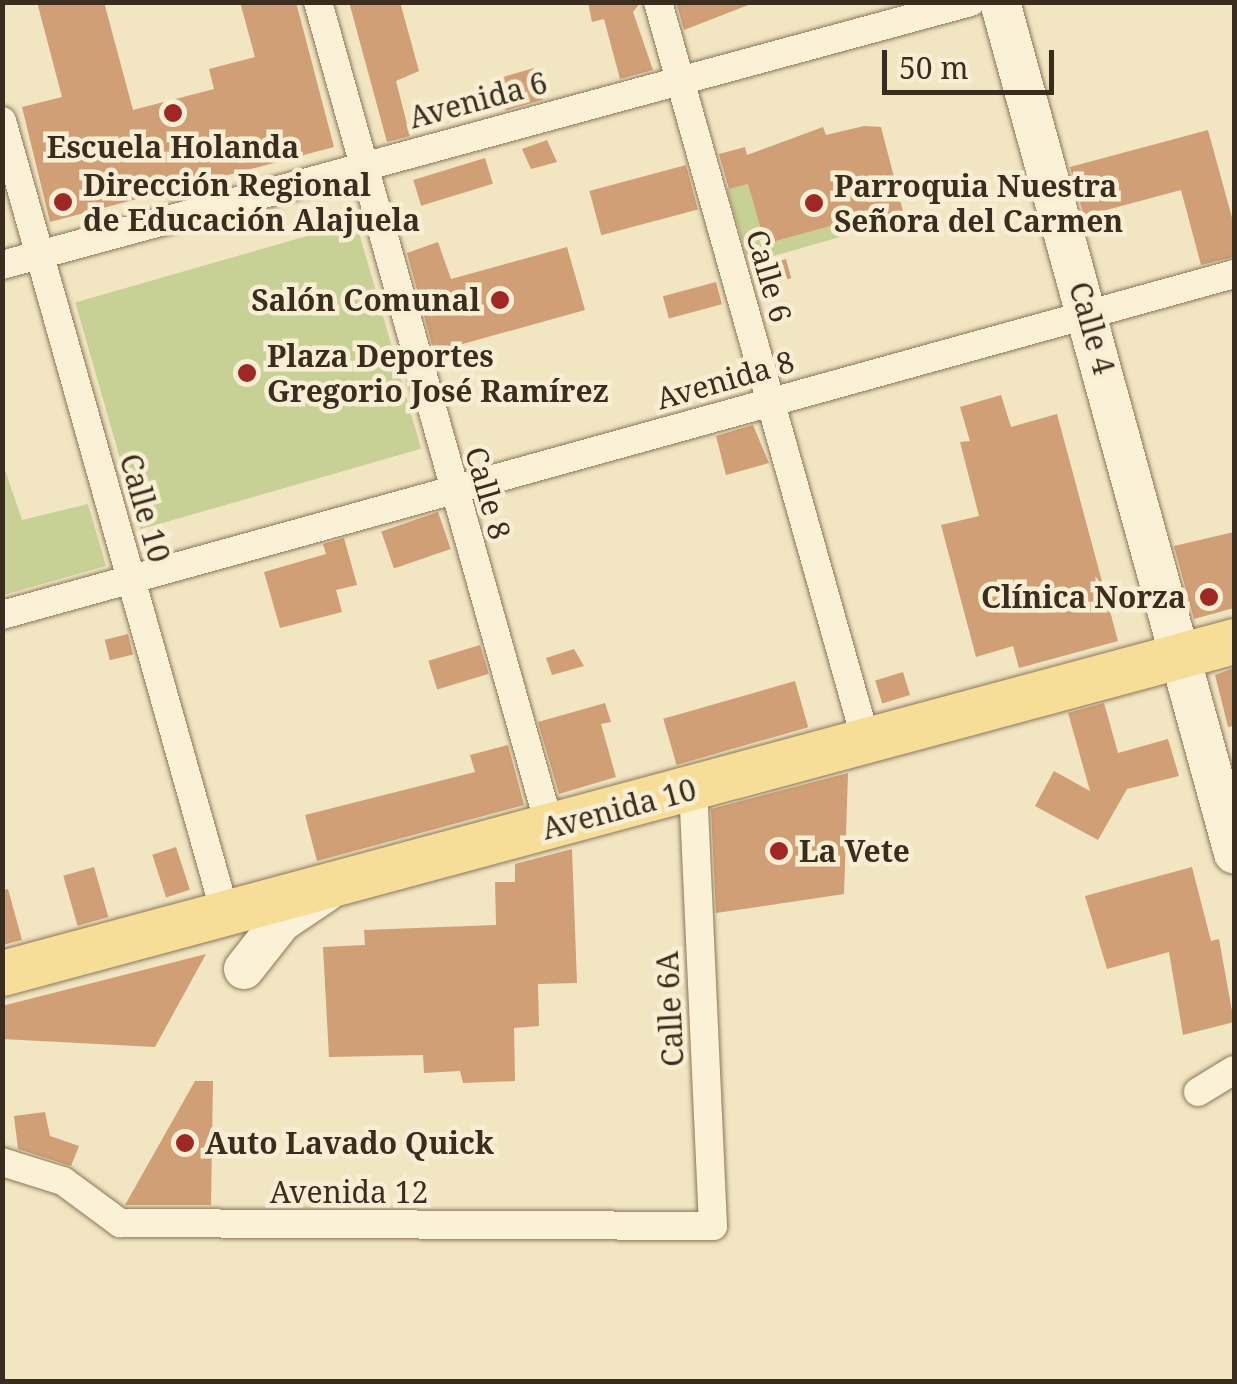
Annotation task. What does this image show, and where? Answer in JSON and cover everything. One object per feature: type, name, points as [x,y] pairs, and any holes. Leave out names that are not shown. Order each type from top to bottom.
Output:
[{"type":"main road","name":"Avenida 10","points":[[2,973],[331,888],[1234,640]]},
{"type":"street","name":"Calle 8","points":[[318,2],[550,828]]},
{"type":"street","name":"Calle 6","points":[[658,2],[866,741]]},
{"type":"street","name":"Avenida 6","points":[[2,265],[362,164],[971,2]]},
{"type":"street","name":"Calle 4","points":[[1000,2],[1234,852]]},
{"type":"street","name":"Calle 10","points":[[2,121],[225,913]]},
{"type":"street","name":"Avenida 8","points":[[2,616],[1234,274]]},
{"type":"street","name":"Calle 6A","points":[[693,788],[713,1226]]},
{"type":"street","points":[[225,913],[242,938],[244,970],[282,922],[331,888]]},
{"type":"street","points":[[1198,1092],[1234,1070]]},
{"type":"street","name":"Avenida 12","points":[[2,1162],[63,1181],[120,1223],[713,1226]]},
{"type":"green space","points":[[861,153],[751,194],[765,244],[878,213],[882,225],[749,263],[727,189]]},
{"type":"green space","name":"Plaza Deportes Gregorio José Ramírez","points":[[356,222],[421,449],[140,529],[75,302]]},
{"type":"green space","points":[[4,467],[22,520],[88,504],[106,566],[3,595]]},
{"type":"building","name":"Escuela Holanda","points":[[37,2],[104,2],[133,110],[214,89],[209,69],[255,57],[240,2],[296,2],[334,147],[50,222],[22,107],[62,97]]},
{"type":"building","points":[[349,2],[400,2],[419,71],[396,81],[410,136],[387,142]]},
{"type":"building","points":[[588,2],[641,2],[633,12],[653,70],[620,79],[604,19],[592,22]]},
{"type":"building","points":[[686,2],[756,2],[684,30],[677,5]]},
{"type":"building","points":[[534,68],[543,100],[506,110],[497,79]]},
{"type":"building","points":[[864,126],[881,127],[905,219],[882,225],[878,213],[765,244],[748,184],[729,189],[719,154],[745,147],[747,155],[823,127],[826,135]]},
{"type":"building","points":[[1208,130],[1234,225],[1234,257],[1201,265],[1181,190],[1084,216],[1070,167]]},
{"type":"building","points":[[547,140],[557,162],[531,169],[522,149]]},
{"type":"building","points":[[485,158],[493,184],[421,206],[413,180]]},
{"type":"building","points":[[686,165],[698,209],[601,235],[589,191]]},
{"type":"building","name":"Salón Comunal","points":[[438,242],[451,279],[567,247],[585,310],[434,352],[407,253]]},
{"type":"building","points":[[786,259],[791,278],[756,288],[751,268]]},
{"type":"building","points":[[716,282],[722,304],[669,318],[663,296]]},
{"type":"building","points":[[1001,395],[1011,427],[1057,414],[1118,641],[1019,668],[1013,646],[976,657],[941,525],[979,516],[960,442],[970,441],[960,407]]},
{"type":"building","points":[[753,425],[769,463],[726,475],[716,436]]},
{"type":"building","points":[[438,512],[451,549],[394,568],[381,532]]},
{"type":"building","points":[[1234,532],[1234,608],[1194,619],[1174,546]]},
{"type":"building","points":[[344,538],[357,585],[336,590],[342,612],[280,628],[264,572],[326,554],[323,544]]},
{"type":"building","points":[[128,634],[133,654],[110,660],[105,640]]},
{"type":"building","points":[[480,645],[489,674],[437,689],[428,661]]},
{"type":"building","points":[[574,649],[584,666],[552,675],[546,658]]},
{"type":"building","points":[[1234,668],[1234,726],[1228,727],[1215,675]]},
{"type":"building","points":[[903,672],[910,695],[882,703],[875,680]]},
{"type":"building","points":[[795,681],[808,727],[677,765],[663,719]]},
{"type":"building","points":[[605,703],[611,722],[601,724],[616,777],[559,794],[538,722]]},
{"type":"building","points":[[1104,703],[1118,753],[1168,739],[1179,776],[1127,789],[1098,840],[1035,806],[1054,771],[1090,791],[1068,713]]},
{"type":"building","points":[[508,745],[524,805],[317,861],[305,815],[475,772],[470,755]]},
{"type":"building","name":"La Vete","points":[[848,773],[844,894],[716,913],[711,809]]},
{"type":"building","points":[[176,847],[190,890],[166,898],[152,855]]},
{"type":"building","points":[[572,849],[577,983],[538,984],[539,1026],[514,1028],[515,1081],[463,1083],[460,1071],[424,1073],[423,1055],[329,1057],[323,947],[365,945],[364,930],[496,925],[495,882],[515,882],[515,864]]},
{"type":"building","points":[[94,867],[108,917],[78,926],[63,876]]},
{"type":"building","points":[[1192,867],[1211,941],[1219,939],[1234,1022],[1183,1035],[1169,952],[1107,969],[1085,896]]},
{"type":"building","points":[[8,889],[22,940],[2,945],[2,890]]},
{"type":"building","points":[[206,954],[155,1047],[2,1039],[2,1006]]},
{"type":"building","name":"Auto Lavado Quick","points":[[195,1081],[213,1081],[211,1205],[125,1205]]},
{"type":"building","points":[[45,1112],[50,1136],[79,1146],[71,1166],[18,1149],[14,1116]]},
{"type":"place","name":"Escuela Holanda","points":[[173,113]]},
{"type":"place","name":"Dirección Regional de Educación Alajuela","points":[[63,202]]},
{"type":"place","name":"Parroquia Nuestra Señora del Carmen","points":[[814,203]]},
{"type":"place","name":"Salón Comunal","points":[[500,300]]},
{"type":"place","name":"Plaza Deportes Gregorio José Ramírez","points":[[247,373]]},
{"type":"place","name":"Clínica Norza","points":[[1209,597]]},
{"type":"place","name":"La Vete","points":[[779,851]]},
{"type":"place","name":"Auto Lavado Quick","points":[[185,1143]]}]
